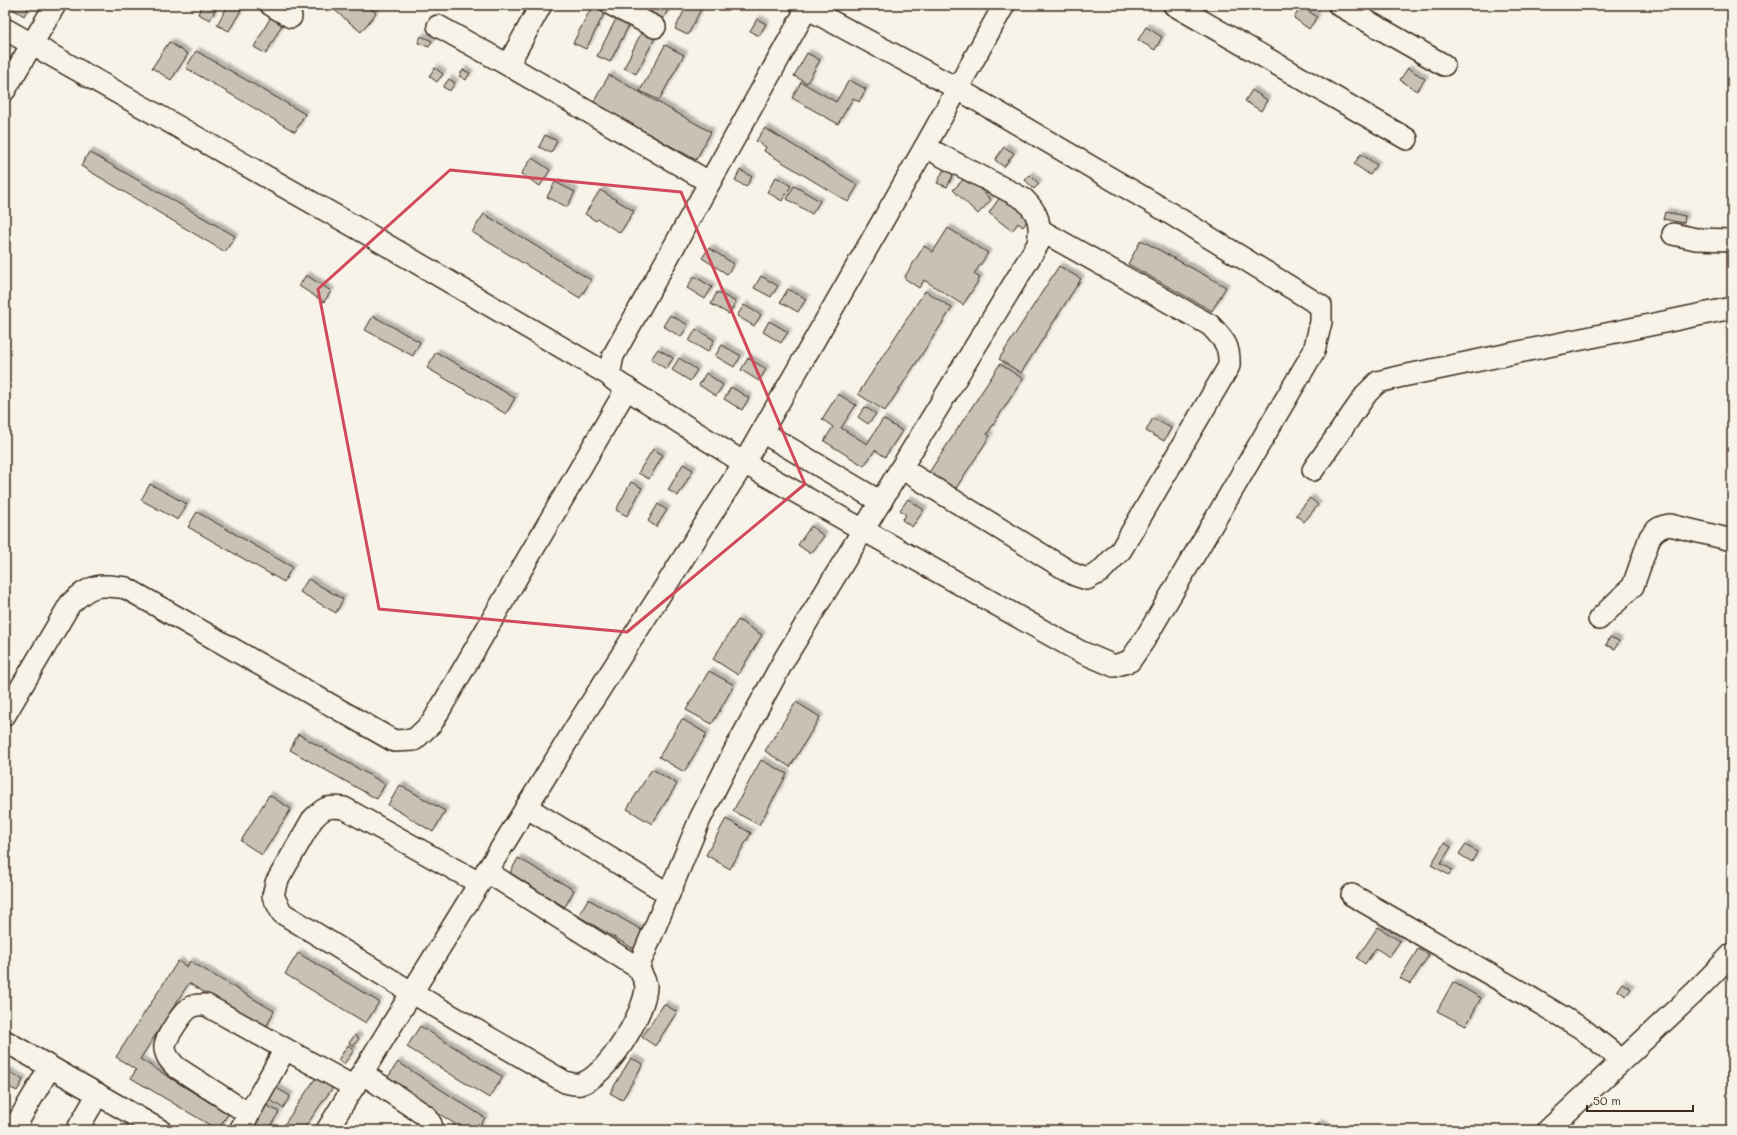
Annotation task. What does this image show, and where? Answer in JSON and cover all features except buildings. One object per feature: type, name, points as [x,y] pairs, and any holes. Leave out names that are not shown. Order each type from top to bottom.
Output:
[{"type":"street","points":[[5,90],[55,5]]},
{"type":"street","points":[[271,5],[291,17]]},
{"type":"street","points":[[508,65],[541,5]]},
{"type":"street","points":[[612,5],[655,27]]},
{"type":"street","points":[[335,1127],[358,1080],[411,992],[526,807],[744,463],[958,89],[1004,5]]},
{"type":"street","points":[[1174,5],[1407,139]]},
{"type":"street","points":[[1339,5],[1444,65]]},
{"type":"street","points":[[5,29],[609,374],[614,380],[744,463],[1079,651],[1114,666],[1130,661],[1145,638],[1314,351],[1321,322],[1321,306],[1158,206],[958,89],[804,7],[612,356],[609,374]]},
{"type":"street","points":[[438,26],[709,182]]},
{"type":"street","points":[[638,968],[700,819],[785,658],[1038,244],[1040,230],[1035,210],[1024,199],[925,147]]},
{"type":"street","points":[[901,468],[1075,575],[1087,579],[1100,572],[1121,550],[1225,373],[1229,366],[1229,352],[1223,340],[1210,325],[1040,230]]},
{"type":"street","points":[[1673,234],[1696,238],[1732,240]]},
{"type":"street","points":[[1313,470],[1367,392],[1378,382],[1732,308]]},
{"type":"street","points":[[5,715],[70,604],[86,590],[104,585],[126,588],[394,741],[414,740],[432,723],[627,388]]},
{"type":"street","points":[[762,432],[881,502]]},
{"type":"street","points":[[1599,619],[1633,586],[1650,537],[1654,531],[1662,526],[1670,525],[1732,540]]},
{"type":"street","points":[[328,806],[344,808],[482,877],[638,968],[646,983],[639,1014],[612,1059],[593,1078],[579,1085],[565,1082],[411,992],[282,913],[273,896],[276,883],[312,820],[320,811],[328,806]]},
{"type":"street","points":[[526,807],[669,894]]},
{"type":"street","points":[[1352,895],[1567,1020],[1594,1037],[1622,1060]]},
{"type":"street","points":[[1548,1130],[1694,994],[1732,954]]},
{"type":"street","points":[[285,1049],[244,1122],[176,1067],[167,1058],[165,1046],[171,1032],[186,1010],[192,1006],[206,1005],[285,1049],[358,1080],[426,1116],[433,1130]]},
{"type":"street","points":[[5,1041],[157,1129]]},
{"type":"street","points":[[13,1130],[50,1067]]},
{"type":"street","points":[[77,1130],[98,1094]]},
{"type":"highlighted area","points":[[450,170],[681,192],[805,484],[627,632],[379,609],[318,289]]}]
